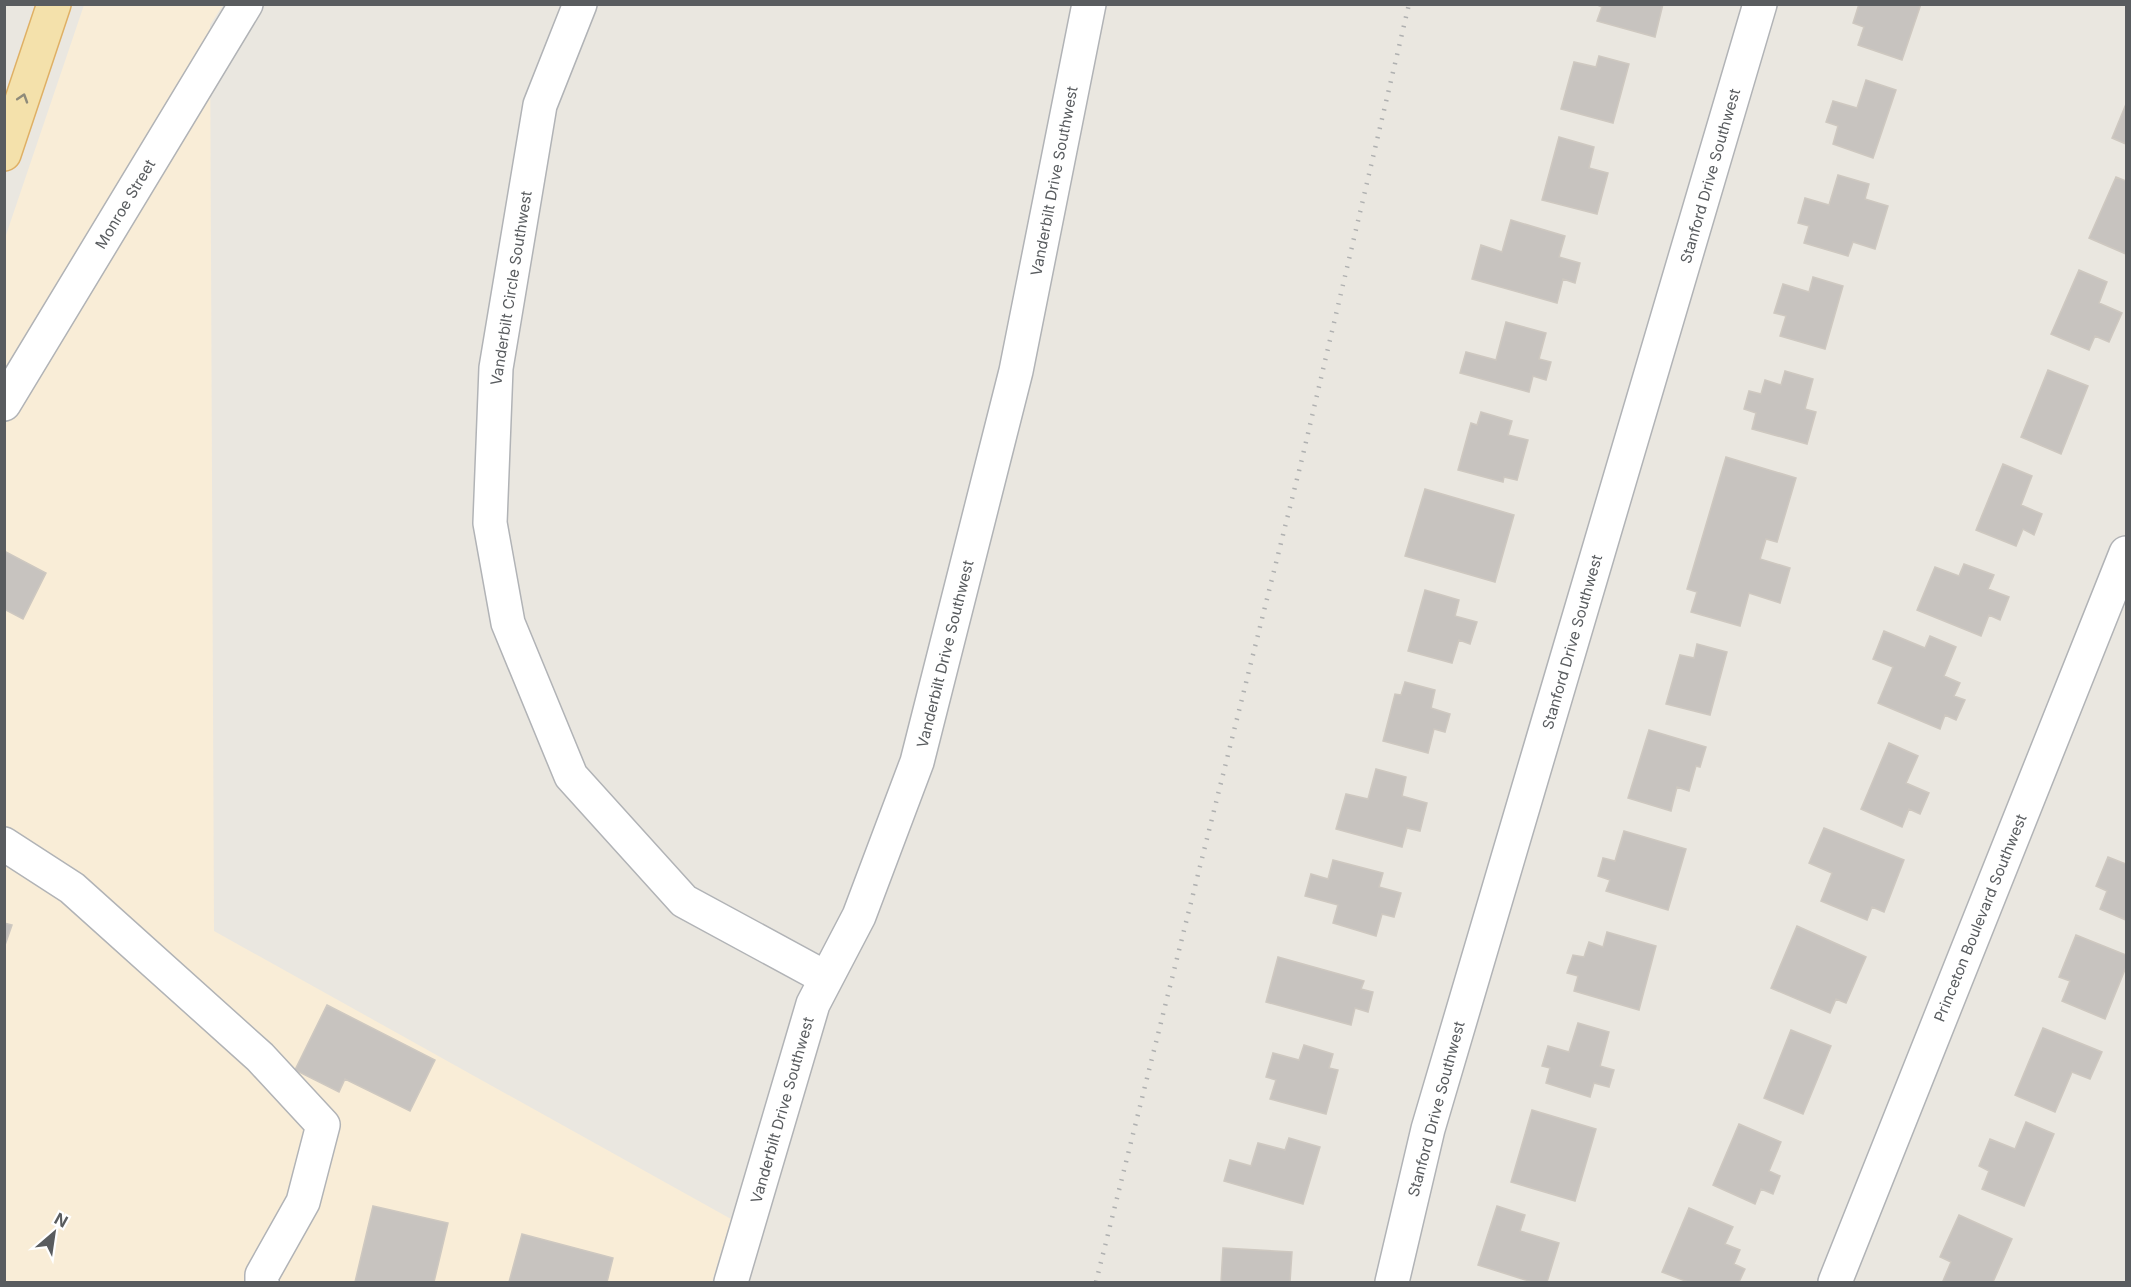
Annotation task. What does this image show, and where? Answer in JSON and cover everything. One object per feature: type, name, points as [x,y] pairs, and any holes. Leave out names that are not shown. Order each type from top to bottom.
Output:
[{"type":"main road","points":[[4,154],[54,4]]},
{"type":"street","name":"Monroe Street","points":[[4,404],[246,4]]},
{"type":"street","name":"Vanderbilt Circle Southwest","points":[[580,4],[540,105],[496,368],[490,523],[508,623],[571,776],[684,902],[826,978]]},
{"type":"street","name":"Vanderbilt Drive Southwest","points":[[731,1282],[813,1004],[859,916],[917,762],[1016,371],[1089,4]]},
{"type":"street","name":"Stanford Drive Southwest","points":[[1392,1282],[1428,1129],[1760,4]]},
{"type":"street","name":"Princeton Boulevard Southwest","points":[[1835,1282],[2127,553]]},
{"type":"street","points":[[4,844],[72,888],[260,1057],[323,1125],[303,1202],[262,1275],[262,1282]]},
{"type":"shaded area","points":[[84,5],[223,5],[210,25],[214,931],[731,1219],[712,1282],[5,1282],[5,238]]},
{"type":"building","points":[[1595,4],[1663,4],[1655,37],[1597,21],[1602,7]]},
{"type":"building","points":[[1859,4],[1921,4],[1902,60],[1858,45],[1864,27],[1853,23]]},
{"type":"building","points":[[1599,56],[1629,64],[1613,123],[1561,109],[1574,62],[1596,67]]},
{"type":"building","points":[[1866,80],[1896,90],[1873,158],[1833,144],[1838,126],[1826,122],[1833,101],[1857,108]]},
{"type":"building","points":[[2126,104],[2126,144],[2112,138]]},
{"type":"building","points":[[1559,137],[1594,147],[1589,168],[1608,173],[1597,214],[1542,200]]},
{"type":"building","points":[[1838,175],[1869,184],[1865,199],[1888,206],[1875,249],[1853,242],[1848,256],[1804,243],[1809,226],[1798,223],[1805,198],[1829,205]]},
{"type":"building","points":[[2116,177],[2126,181],[2126,254],[2089,238]]},
{"type":"building","points":[[1511,220],[1565,236],[1559,257],[1580,263],[1575,283],[1563,279],[1557,303],[1472,279],[1481,245],[1502,252]]},
{"type":"building","points":[[2079,270],[2107,282],[2099,303],[2122,313],[2109,342],[2095,336],[2089,350],[2051,334]]},
{"type":"building","points":[[1813,277],[1843,286],[1825,349],[1780,336],[1786,316],[1774,313],[1783,284],[1809,292]]},
{"type":"building","points":[[1506,322],[1546,333],[1539,359],[1551,362],[1546,380],[1533,376],[1529,392],[1460,373],[1466,352],[1496,360]]},
{"type":"building","points":[[2048,370],[2088,386],[2061,454],[2021,437]]},
{"type":"building","points":[[1785,371],[1813,379],[1805,409],[1816,412],[1807,444],[1752,429],[1756,413],[1744,409],[1749,391],[1761,394],[1765,380],[1781,385]]},
{"type":"building","points":[[1481,412],[1512,421],[1508,435],[1528,440],[1517,480],[1504,477],[1503,482],[1458,470],[1471,423],[1477,425]]},
{"type":"building","points":[[1726,457],[1796,478],[1777,542],[1766,539],[1760,559],[1790,568],[1780,603],[1749,593],[1740,626],[1691,612],[1697,592],[1687,589]]},
{"type":"building","points":[[2003,464],[2032,476],[2021,505],[2042,514],[2034,535],[2023,529],[2016,546],[1976,530]]},
{"type":"building","points":[[1425,489],[1514,515],[1495,582],[1405,556]]},
{"type":"building","points":[[4,551],[46,573],[23,619],[4,609]]},
{"type":"building","points":[[1964,564],[1994,575],[1988,589],[2009,597],[2000,620],[1989,615],[1981,636],[1917,610],[1935,567],[1959,576]]},
{"type":"building","points":[[1425,590],[1459,600],[1455,616],[1477,622],[1470,644],[1459,640],[1452,663],[1408,651]]},
{"type":"building","points":[[1884,631],[1925,648],[1930,636],[1956,647],[1944,676],[1960,683],[1954,696],[1965,700],[1956,720],[1945,715],[1940,729],[1878,703],[1893,667],[1873,659]]},
{"type":"building","points":[[1697,644],[1727,652],[1710,715],[1666,704],[1680,655],[1694,658]]},
{"type":"building","points":[[1405,682],[1435,690],[1431,708],[1450,714],[1445,732],[1434,729],[1428,753],[1383,741],[1395,694],[1401,695]]},
{"type":"building","points":[[1649,730],[1706,747],[1700,767],[1696,766],[1689,791],[1677,787],[1671,811],[1628,798]]},
{"type":"building","points":[[1889,743],[1918,756],[1906,783],[1929,793],[1920,814],[1909,809],[1902,827],[1861,809]]},
{"type":"building","points":[[1376,769],[1406,777],[1402,796],[1427,803],[1420,831],[1407,828],[1402,847],[1336,829],[1346,794],[1368,799]]},
{"type":"building","points":[[1824,828],[1904,860],[1884,912],[1872,907],[1867,920],[1821,901],[1832,873],[1809,863]]},
{"type":"building","points":[[1624,831],[1686,849],[1668,910],[1606,891],[1610,880],[1598,876],[1603,858],[1615,861]]},
{"type":"building","points":[[2108,857],[2126,864],[2126,920],[2100,909],[2107,891],[2096,886]]},
{"type":"building","points":[[1333,860],[1383,873],[1379,887],[1401,893],[1394,917],[1382,914],[1376,936],[1333,923],[1338,905],[1305,896],[1311,874],[1328,879]]},
{"type":"building","points":[[4,923],[12,925],[4,948]]},
{"type":"building","points":[[1797,926],[1866,957],[1846,1003],[1836,999],[1830,1013],[1771,988]]},
{"type":"building","points":[[1607,932],[1656,946],[1639,1010],[1574,991],[1578,976],[1567,973],[1573,955],[1584,957],[1589,942],[1603,947]]},
{"type":"building","points":[[2076,935],[2126,955],[2126,967],[2105,1019],[2062,1001],[2070,981],[2059,977]]},
{"type":"building","points":[[1278,957],[1364,981],[1361,989],[1373,992],[1368,1012],[1355,1008],[1351,1025],[1266,1002]]},
{"type":"building","points":[[327,1005],[435,1060],[410,1111],[345,1079],[339,1092],[295,1070]]},
{"type":"building","points":[[1578,1023],[1609,1032],[1600,1066],[1614,1070],[1609,1087],[1594,1083],[1590,1097],[1546,1083],[1550,1068],[1542,1066],[1548,1046],[1569,1052]]},
{"type":"building","points":[[2043,1028],[2102,1052],[2090,1079],[2072,1072],[2055,1112],[2015,1095]]},
{"type":"building","points":[[1791,1030],[1831,1046],[1803,1114],[1764,1098]]},
{"type":"building","points":[[1304,1045],[1333,1054],[1329,1068],[1338,1070],[1326,1114],[1270,1099],[1276,1080],[1266,1077],[1273,1053],[1299,1060]]},
{"type":"building","points":[[1532,1110],[1596,1129],[1575,1201],[1511,1182]]},
{"type":"building","points":[[2026,1122],[2054,1134],[2024,1206],[1982,1189],[1989,1171],[1979,1166],[1990,1139],[2015,1149]]},
{"type":"building","points":[[1739,1124],[1781,1142],[1769,1171],[1780,1176],[1773,1194],[1761,1189],[1755,1204],[1713,1185]]},
{"type":"building","points":[[1289,1138],[1320,1147],[1303,1204],[1224,1181],[1230,1160],[1251,1166],[1258,1143],[1285,1150]]},
{"type":"building","points":[[373,1206],[448,1223],[434,1282],[355,1282]]},
{"type":"building","points":[[1497,1206],[1525,1215],[1520,1231],[1559,1243],[1547,1282],[1532,1282],[1478,1265]]},
{"type":"building","points":[[1689,1208],[1733,1227],[1725,1244],[1740,1250],[1734,1264],[1745,1269],[1739,1282],[1688,1282],[1662,1272]]},
{"type":"building","points":[[1959,1215],[2012,1239],[1993,1282],[1943,1281],[1951,1262],[1940,1257]]},
{"type":"building","points":[[522,1234],[613,1258],[607,1282],[509,1282]]},
{"type":"building","points":[[1223,1248],[1292,1252],[1290,1282],[1221,1282]]},
{"type":"railway","points":[[1096,1282],[1302,459],[1409,4]]}]
